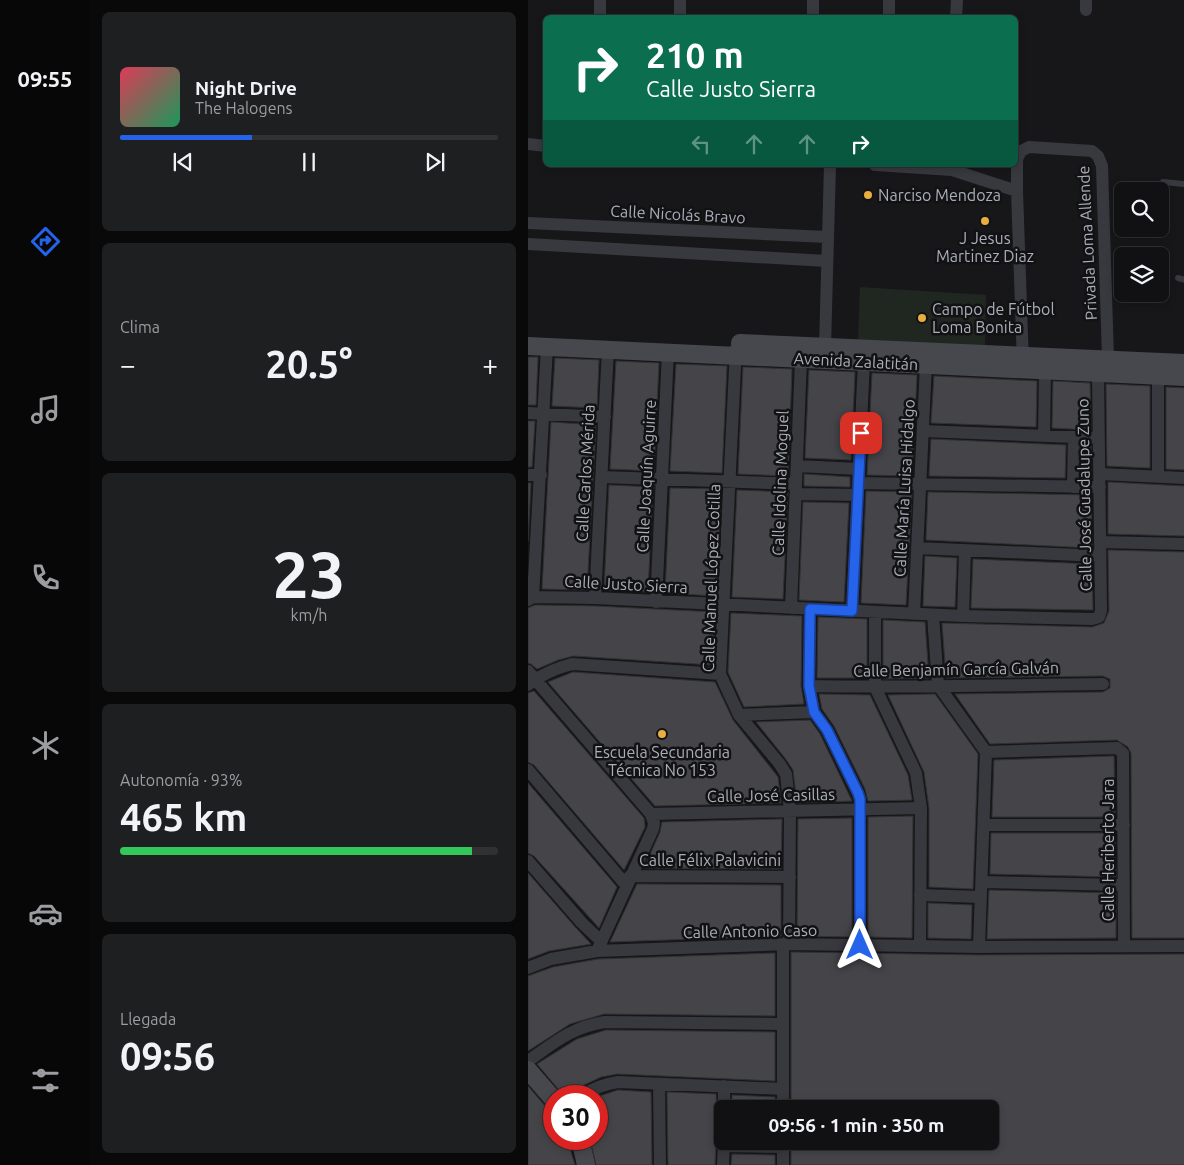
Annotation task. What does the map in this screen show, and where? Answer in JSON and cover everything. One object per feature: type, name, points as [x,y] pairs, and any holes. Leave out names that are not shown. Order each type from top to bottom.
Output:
[{"type":"street","points":[[600,0],[600,15]]},
{"type":"street","points":[[680,0],[680,15]]},
{"type":"street","points":[[813,0],[813,15]]},
{"type":"street","points":[[889,0],[889,15]]},
{"type":"street","points":[[956,15],[957,0]]},
{"type":"street","points":[[528,144],[543,146]]},
{"type":"street","name":"Privada Loma Allende","points":[[1018,157],[1021,151],[1029,147],[1092,152],[1098,156],[1102,166],[1103,366]]},
{"type":"street","points":[[824,347],[830,167]]},
{"type":"street","points":[[952,167],[1017,191],[1023,362]]},
{"type":"street","name":"Privada Loma Allende","points":[[1017,167],[1017,191]]},
{"type":"street","name":"Calle Nicolás Bravo","points":[[528,222],[827,237]]},
{"type":"street","points":[[528,244],[827,261]]},
{"type":"street","name":"Avenida Zalatitán","points":[[528,334],[736,349],[802,358],[864,362],[926,364],[1023,362],[1046,370],[1184,363]]},
{"type":"street","name":"Avenida Zalatitán","points":[[528,346],[668,352],[824,347],[1103,366],[1158,376],[1184,377]]},
{"type":"street","points":[[531,599],[534,475],[544,414],[547,346]]},
{"type":"street","name":"Calle Carlos Mérida","points":[[595,598],[608,349]]},
{"type":"street","name":"Calle Manuel López Cotilla","points":[[736,349],[720,674],[739,715],[786,774],[790,811],[790,877],[782,1024],[783,1100]]},
{"type":"street","name":"Calle Joaquín Aguirre","points":[[656,602],[668,352]]},
{"type":"street","name":"Calle Idolina Moguel","points":[[791,608],[802,358]]},
{"type":"street","points":[[852,611],[864,362]]},
{"type":"street","name":"Calle María Luisa Hidalgo","points":[[914,614],[926,364]]},
{"type":"street","name":"Calle José Guadalupe Zuno","points":[[1099,617],[1101,611],[1101,481],[1099,438],[1103,366]]},
{"type":"street","points":[[1044,435],[1046,370]]},
{"type":"street","points":[[1158,376],[1158,476]]},
{"type":"street","points":[[528,413],[605,417]]},
{"type":"street","points":[[923,431],[1099,438]]},
{"type":"street","points":[[1072,487],[1074,437]]},
{"type":"street","points":[[797,466],[859,469]]},
{"type":"street","points":[[602,477],[731,481],[796,489],[858,489],[920,484],[1072,487],[1101,481],[1158,476],[1184,478]]},
{"type":"street","points":[[1100,542],[1184,544]]},
{"type":"street","points":[[917,548],[1100,556]]},
{"type":"street","points":[[963,616],[965,550]]},
{"type":"street","name":"Calle Justo Sierra","points":[[531,599],[595,598],[963,616],[1092,619],[1099,617]]},
{"type":"street","points":[[810,609],[809,686],[814,712],[827,730],[858,793],[860,809],[860,945]]},
{"type":"street","points":[[875,612],[875,687],[916,773],[921,808],[920,946]]},
{"type":"street","points":[[933,615],[938,685],[986,752],[980,947]]},
{"type":"street","points":[[599,946],[653,829],[653,818],[530,678],[572,664],[720,674]]},
{"type":"street","name":"Calle Benjamín García Galván","points":[[809,686],[1103,684]]},
{"type":"street","points":[[739,715],[814,712]]},
{"type":"street","name":"Calle Heriberto Jara","points":[[986,752],[1117,748],[1123,754],[1124,946]]},
{"type":"street","name":"Calle Félix Palavicini","points":[[528,771],[628,880],[790,877]]},
{"type":"street","name":"Calle José Casillas","points":[[653,818],[790,811],[921,808]]},
{"type":"street","points":[[984,825],[1124,825]]},
{"type":"street","points":[[528,861],[582,922],[599,946]]},
{"type":"street","points":[[982,882],[1124,885]]},
{"type":"street","points":[[920,895],[981,897]]},
{"type":"street","name":"Calle Antonio Caso","points":[[529,965],[599,946],[1184,946]]},
{"type":"street","points":[[528,1060],[573,1030],[589,1024],[605,1022],[782,1024]]},
{"type":"street","points":[[528,1070],[543,1087]]},
{"type":"street","points":[[602,1085],[618,1082],[783,1089]]},
{"type":"street","points":[[659,1085],[660,1165]]},
{"type":"street","points":[[724,1086],[724,1100]]},
{"type":"street","points":[[583,1150],[586,1165]]},
{"type":"street","points":[[723,1165],[724,1150]]},
{"type":"street","points":[[783,1150],[783,1165]]},
{"type":"lane","points":[[1169,183],[1184,184]]},
{"type":"shaded area","name":"Campo de Fútbol Loma Bonita","points":[[860,287],[986,295],[985,349],[858,341]]},
{"type":"building","points":[[528,357],[538,357],[536,405],[528,405]]},
{"type":"building","points":[[555,358],[599,360],[597,408],[552,406]]},
{"type":"building","points":[[616,361],[659,363],[654,471],[610,469]]},
{"type":"building","points":[[676,364],[727,366],[722,473],[670,471]]},
{"type":"building","points":[[743,367],[792,369],[788,476],[738,474]]},
{"type":"building","points":[[809,370],[855,372],[851,460],[805,458]]},
{"type":"building","points":[[872,373],[917,375],[912,476],[867,475]]},
{"type":"building","points":[[934,376],[1037,381],[1036,427],[931,423]]},
{"type":"building","points":[[1053,381],[1090,383],[1091,430],[1052,428]]},
{"type":"building","points":[[1106,384],[1150,386],[1150,468],[1107,466]]},
{"type":"building","points":[[1166,387],[1185,388],[1185,470],[1166,469]]},
{"type":"building","points":[[528,421],[535,421],[532,467],[528,467]]},
{"type":"building","points":[[551,422],[596,425],[587,590],[542,589]]},
{"type":"building","points":[[931,439],[1066,445],[1065,478],[929,476]]},
{"type":"building","points":[[1082,445],[1091,446],[1091,479],[1081,479]]},
{"type":"building","points":[[804,474],[850,477],[850,487],[804,486]]},
{"type":"building","points":[[1108,482],[1185,486],[1185,536],[1108,534]]},
{"type":"building","points":[[528,483],[531,483],[528,541]]},
{"type":"building","points":[[609,485],[653,487],[648,592],[604,590]]},
{"type":"building","points":[[670,488],[721,489],[716,596],[665,593]]},
{"type":"building","points":[[737,490],[788,492],[783,599],[732,597]]},
{"type":"building","points":[[866,491],[912,492],[906,605],[861,603]]},
{"type":"building","points":[[928,492],[1091,495],[1092,548],[926,540]]},
{"type":"building","points":[[803,502],[849,503],[844,602],[799,600]]},
{"type":"building","points":[[1108,550],[1185,552],[1185,938],[1132,938],[1131,753],[1128,747],[1117,740],[990,744],[955,694],[1103,692],[1110,688],[1110,679],[1103,676],[946,678],[942,623],[1092,627],[1104,623],[1109,611]]},
{"type":"building","points":[[925,556],[957,558],[955,607],[923,606]]},
{"type":"building","points":[[973,559],[1092,564],[1093,610],[971,608]]},
{"type":"building","points":[[535,605],[715,612],[712,665],[573,656],[537,669],[528,663],[528,608]]},
{"type":"building","points":[[731,613],[802,616],[801,686],[804,704],[744,707],[728,672]]},
{"type":"building","points":[[818,617],[867,619],[867,678],[817,678]]},
{"type":"building","points":[[883,620],[925,622],[929,678],[883,679]]},
{"type":"building","name":"Escuela Secundaria Técnica No 153","points":[[573,672],[715,682],[733,720],[778,777],[781,803],[655,806],[548,682]]},
{"type":"building","points":[[534,691],[644,818],[645,827],[624,870],[534,765],[528,762],[528,693]]},
{"type":"building","points":[[819,694],[870,695],[908,775],[912,800],[868,801],[865,789],[834,726],[822,709]]},
{"type":"building","points":[[935,694],[978,754],[973,889],[929,887],[929,808],[924,772],[888,695]]},
{"type":"building","points":[[810,720],[820,734],[852,801],[797,803],[793,770],[756,722]]},
{"type":"building","points":[[1114,756],[1115,817],[992,817],[994,760]]},
{"type":"building","points":[[528,783],[617,887],[599,928],[534,856],[528,853]]},
{"type":"building","points":[[913,816],[912,938],[868,937],[868,817]]},
{"type":"building","points":[[852,818],[852,937],[797,936],[798,819]]},
{"type":"building","points":[[782,819],[781,869],[644,868],[660,832],[662,822]]},
{"type":"building","points":[[991,833],[1115,833],[1116,877],[990,874]]},
{"type":"building","points":[[528,873],[591,944],[549,951],[528,959]]},
{"type":"building","points":[[637,884],[781,885],[781,936],[610,942]]},
{"type":"building","points":[[989,890],[1116,893],[1116,938],[987,939]]},
{"type":"building","points":[[928,903],[972,905],[971,939],[928,938]]},
{"type":"building","points":[[791,952],[979,955],[1185,954],[1185,1165],[791,1165],[791,1150],[999,1150],[999,1100],[791,1100]]},
{"type":"building","points":[[775,953],[775,1016],[604,1014],[570,1024],[528,1051],[528,976],[553,967],[598,959]]},
{"type":"building","points":[[606,1030],[775,1032],[775,1081],[617,1074],[601,1077],[584,1085],[555,1085],[537,1064],[577,1039]]},
{"type":"building","points":[[528,1086],[543,1104],[543,1150],[570,1150],[575,1165],[528,1165]]},
{"type":"building","points":[[618,1090],[651,1092],[652,1165],[596,1165],[593,1150],[608,1150],[608,1093]]},
{"type":"building","points":[[667,1092],[716,1094],[716,1100],[714,1100],[715,1165],[668,1165]]},
{"type":"building","points":[[732,1095],[775,1097],[775,1100],[732,1100]]},
{"type":"building","points":[[732,1154],[775,1155],[775,1165],[731,1165]]},
{"type":"place","name":"Narciso Mendoza","points":[[868,195]]},
{"type":"place","name":"J Jesus Martinez Diaz","points":[[985,221]]},
{"type":"place","name":"Campo de Fútbol Loma Bonita","points":[[922,318]]},
{"type":"place","name":"Escuela Secundaria Técnica No 153","points":[[662,734]]},
{"type":"route","points":[[860,945],[860,799],[827,730],[814,712],[809,686],[810,609],[852,611],[861,433]]}]
